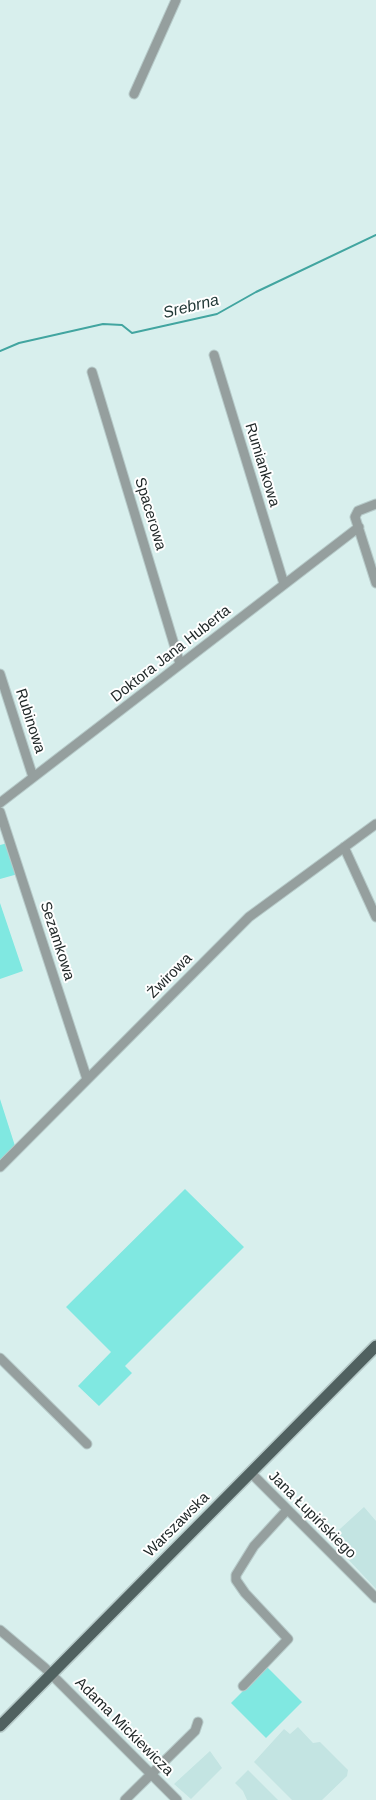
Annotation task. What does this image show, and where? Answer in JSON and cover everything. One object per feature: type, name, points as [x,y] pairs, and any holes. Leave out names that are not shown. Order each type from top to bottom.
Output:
[{"type":"main road","name":"Warszawska","points":[[0,1726],[376,1346]]},
{"type":"street","points":[[134,94],[176,0]]},
{"type":"street","name":"Rumiankowa","points":[[214,355],[284,584]]},
{"type":"street","name":"Spacerowa","points":[[92,372],[180,664]]},
{"type":"street","points":[[376,504],[363,508],[356,514],[376,583]]},
{"type":"street","name":"Doktora Jana Huberta","points":[[0,804],[359,527]]},
{"type":"street","name":"Rubinowa","points":[[0,674],[33,777]]},
{"type":"street","name":"Sezamkowa","points":[[0,812],[87,1079]]},
{"type":"street","name":"Żwirowa","points":[[0,1167],[249,917],[376,824]]},
{"type":"street","points":[[344,847],[376,917]]},
{"type":"street","points":[[0,1358],[87,1444]]},
{"type":"street","name":"Jana Łupińskiego","points":[[250,1473],[376,1598]]},
{"type":"street","points":[[243,1686],[288,1639],[244,1593],[236,1580],[237,1570],[254,1546],[287,1510]]},
{"type":"street","name":"Adama Mickiewicza","points":[[0,1630],[51,1674],[177,1800]]},
{"type":"street","points":[[125,1800],[195,1730],[198,1722]]},
{"type":"shaded area","points":[[8,843],[18,874],[0,879],[0,845]]},
{"type":"shaded area","points":[[0,903],[23,971],[0,979]]},
{"type":"shaded area","points":[[0,1099],[15,1146],[0,1161]]},
{"type":"shaded area","points":[[185,1189],[244,1247],[125,1366],[132,1373],[99,1406],[78,1386],[111,1352],[66,1307]]},
{"type":"shaded area","points":[[364,1507],[376,1521],[376,1589],[329,1539]]},
{"type":"shaded area","points":[[267,1667],[302,1702],[266,1738],[231,1703]]},
{"type":"shaded area","points":[[298,1727],[313,1743],[320,1742],[348,1770],[347,1776],[322,1800],[292,1800],[254,1762],[284,1729],[290,1734]]},
{"type":"shaded area","points":[[210,1751],[222,1768],[191,1799],[174,1784]]},
{"type":"shaded area","points":[[248,1770],[278,1800],[247,1800],[243,1791],[235,1783]]},
{"type":"waterway","name":"Srebrna","points":[[0,351],[19,343],[103,324],[122,325],[132,333],[217,314],[256,292],[376,235]]}]
